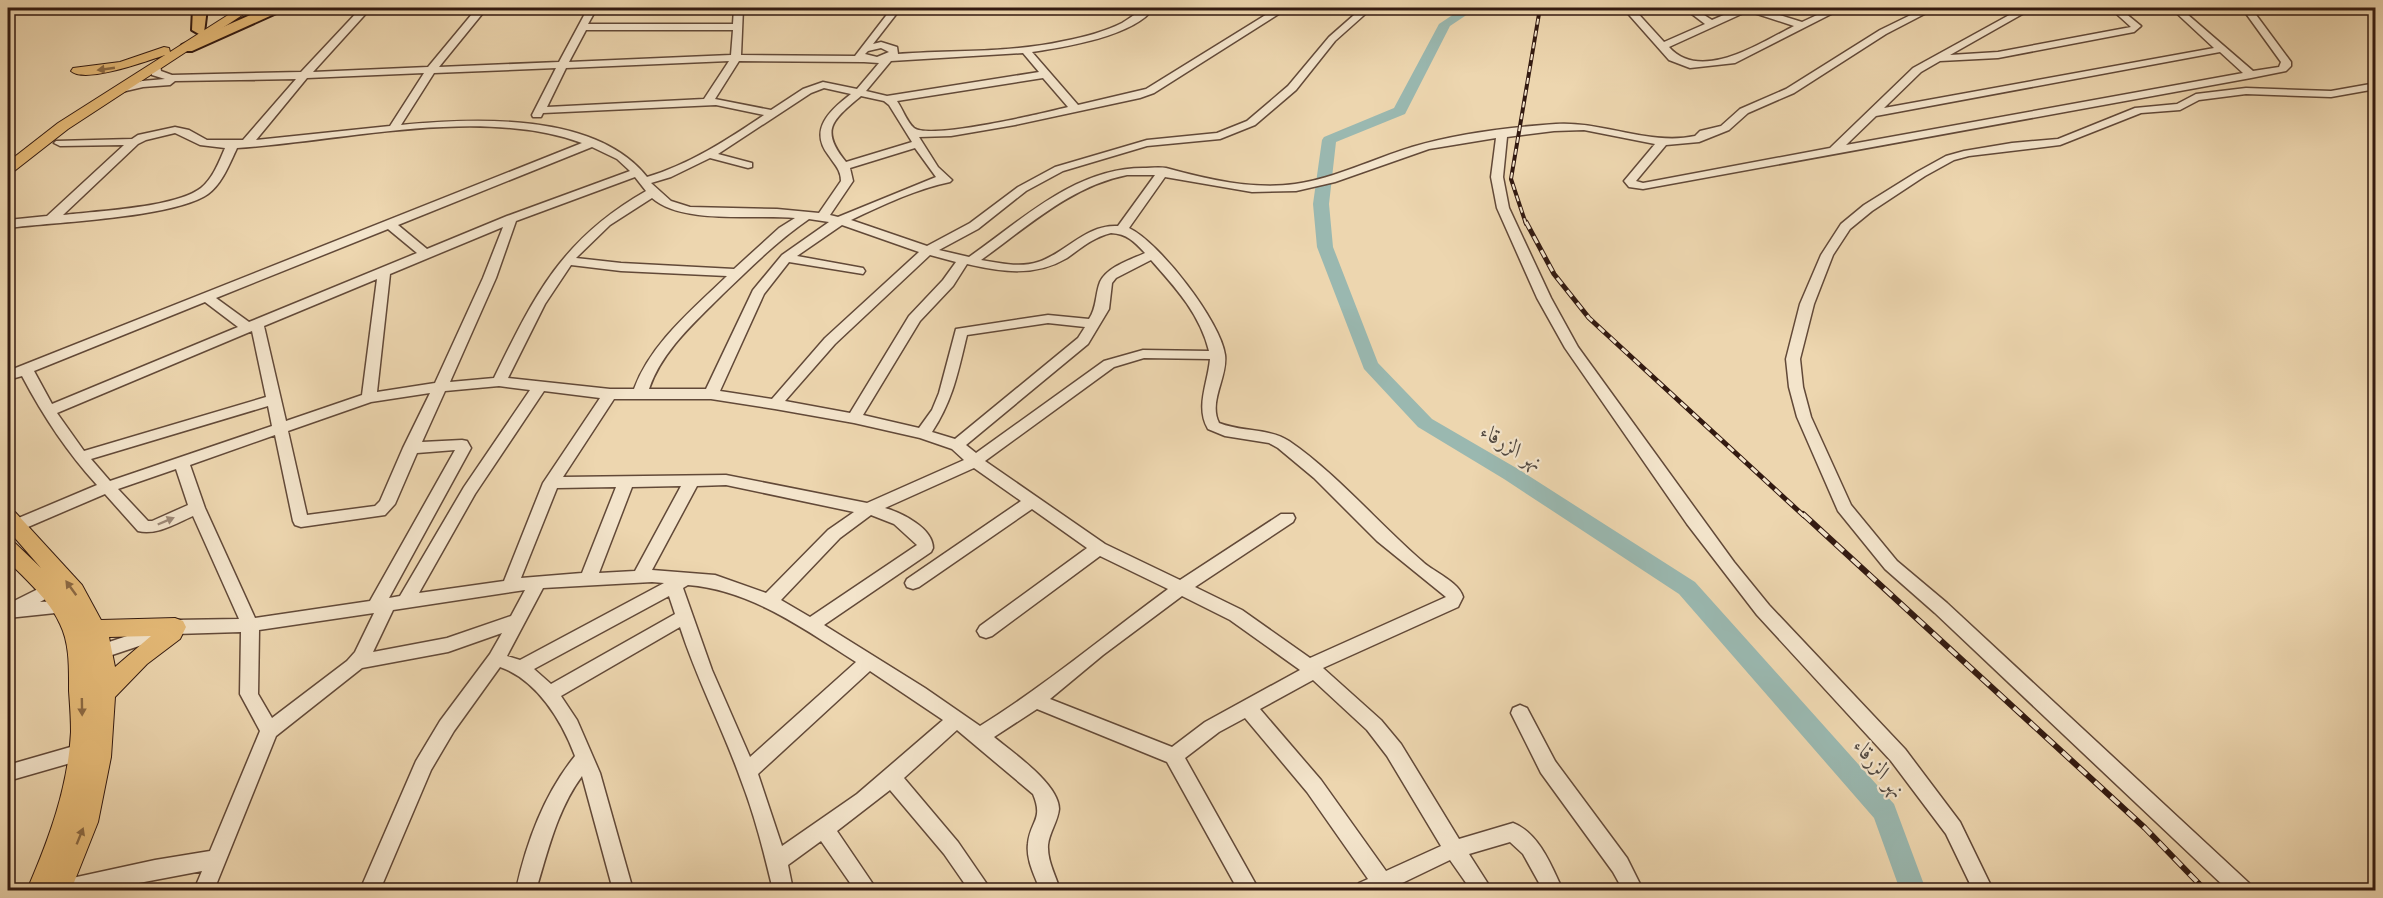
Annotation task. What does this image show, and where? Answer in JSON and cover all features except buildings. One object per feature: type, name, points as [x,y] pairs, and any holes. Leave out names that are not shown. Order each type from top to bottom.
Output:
[{"type":"highway","points":[[199,30],[202,11],[200,8]]},
{"type":"highway","points":[[179,48],[276,8]]},
{"type":"main road","points":[[8,169],[40,142],[117,92],[132,77],[156,67],[199,30],[233,8]]},
{"type":"main road","points":[[8,156],[47,127],[247,8]]},
{"type":"main road","points":[[78,71],[122,66],[179,48]]},
{"type":"main road","points":[[10,530],[71,623],[91,660],[103,693],[99,758],[85,822],[58,891]]},
{"type":"main road","points":[[10,530],[74,591],[95,628],[81,752],[68,818],[40,891]]},
{"type":"main road","points":[[95,628],[177,629]]},
{"type":"main road","points":[[103,693],[139,658],[177,629]]},
{"type":"street","points":[[247,143],[304,75],[366,8]]},
{"type":"street","points":[[393,129],[431,70],[482,8]]},
{"type":"street","points":[[529,127],[541,110],[592,8]]},
{"type":"street","points":[[708,102],[736,58],[739,8]]},
{"type":"street","points":[[860,92],[865,54],[896,8]]},
{"type":"street","points":[[117,92],[148,83],[206,79],[889,52],[1025,49],[1073,42],[1109,31],[1133,20],[1150,8]]},
{"type":"street","points":[[910,130],[918,134],[932,135],[1076,110],[1150,91],[1283,8]]},
{"type":"street","points":[[775,404],[830,341],[927,251],[974,226],[1022,189],[1059,169],[1147,143],[1220,136],[1251,123],[1292,88],[1332,39],[1367,8]]},
{"type":"street","points":[[1628,8],[1673,58],[1690,65],[1731,61],[1838,8]]},
{"type":"street","points":[[1688,8],[1711,24]]},
{"type":"street","points":[[1664,46],[1748,8],[1803,26]]},
{"type":"street","points":[[854,418],[914,319],[968,260],[1087,182],[1128,171],[1163,171],[1253,188],[1278,189],[1305,186],[1441,142],[1573,127],[1663,142],[1686,140],[1733,122],[1750,107],[1790,91],[1883,32],[1931,8]]},
{"type":"street","points":[[1832,153],[1917,70],[2028,8]]},
{"type":"street","points":[[1939,59],[1998,55],[2134,29],[2136,26],[2114,8]]},
{"type":"street","points":[[2175,8],[2222,49],[2247,76],[2277,93]]},
{"type":"street","points":[[1663,142],[1630,182],[1633,185],[1643,186],[1832,153],[2278,70],[2286,64],[2247,8]]},
{"type":"street","points":[[823,218],[847,181],[844,166],[828,148],[825,131],[836,111],[860,92],[889,52],[886,22]]},
{"type":"street","points":[[581,27],[737,27]]},
{"type":"street","points":[[865,54],[881,45],[889,52]]},
{"type":"street","points":[[1025,49],[1076,110]]},
{"type":"street","points":[[1874,113],[2222,49]]},
{"type":"street","points":[[156,67],[156,73],[164,77],[206,79]]},
{"type":"street","points":[[48,411],[511,219],[682,170],[710,155],[817,86],[860,92],[887,99],[1047,74]]},
{"type":"street","points":[[2242,891],[1941,608],[1891,565],[1872,544],[1844,507],[1804,417],[1793,372],[1793,359],[1807,304],[1837,238],[1868,208],[1950,158],[2000,147],[2060,142],[2144,109],[2176,108],[2192,99],[2240,92],[2331,94],[2376,86]]},
{"type":"street","points":[[711,394],[758,293],[786,258],[840,220],[906,191],[944,179],[934,169],[898,109],[887,99]]},
{"type":"street","points":[[541,110],[708,102],[731,104],[772,113]]},
{"type":"street","points":[[51,219],[134,142],[150,134],[175,130],[185,132],[204,143],[232,145],[393,129],[466,126],[529,127],[593,143],[612,151],[665,204],[685,210],[759,212],[840,220],[927,251],[1015,268],[1042,265],[1097,233],[1123,228],[1148,196],[1163,171]]},
{"type":"street","points":[[1620,134],[1669,138],[1712,131]]},
{"type":"street","points":[[1502,134],[1497,177],[1503,208],[1544,298],[1572,348],[1693,520],[1763,610],[1898,755],[1953,828],[1983,891]]},
{"type":"street","points":[[60,143],[134,142]]},
{"type":"street","points":[[8,376],[593,143]]},
{"type":"street","points":[[844,166],[919,143]]},
{"type":"street","points":[[8,224],[139,208],[195,197],[205,191],[214,179],[232,145]]},
{"type":"street","points":[[710,155],[748,165]]},
{"type":"street","points":[[499,382],[533,312],[566,261],[592,233],[614,216],[645,182]]},
{"type":"street","points":[[640,394],[648,371],[670,340],[783,231],[805,217]]},
{"type":"street","points":[[205,296],[252,325],[275,399],[301,521],[383,509],[410,448],[442,387],[499,259],[511,219]]},
{"type":"street","points":[[390,224],[425,254]]},
{"type":"street","points":[[1123,228],[1136,236],[1205,318],[1218,355],[1217,375],[1209,410],[1210,423],[1217,429],[1272,439],[1283,444],[1319,474],[1364,519],[1431,578],[1450,590],[1455,597],[1452,602],[1312,668],[1201,734],[1174,756]]},
{"type":"street","points":[[957,445],[1083,341],[1102,309],[1106,283],[1111,275],[1152,255]]},
{"type":"street","points":[[786,258],[860,271]]},
{"type":"street","points":[[566,261],[621,267],[738,273]]},
{"type":"street","points":[[369,398],[384,272]]},
{"type":"street","points":[[923,434],[939,410],[946,393],[961,332],[1048,319],[1094,324]]},
{"type":"street","points":[[769,601],[834,534],[868,509],[975,461],[1109,364],[1143,354],[1218,355]]},
{"type":"street","points":[[25,368],[48,411],[80,457],[146,527],[197,508]]},
{"type":"street","points":[[10,530],[108,488],[369,398],[442,387],[499,382],[610,394],[711,394],[854,418],[923,434],[957,445],[975,461],[1099,548],[1251,624],[1312,668],[1354,705],[1394,750],[1482,891]]},
{"type":"street","points":[[406,602],[431,555],[495,449],[540,385]]},
{"type":"street","points":[[510,586],[551,483],[610,394]]},
{"type":"street","points":[[80,457],[275,399]]},
{"type":"street","points":[[204,891],[269,731],[357,662],[381,605],[464,448],[462,445],[410,448]]},
{"type":"street","points":[[181,462],[197,508],[250,625],[249,694],[269,731]]},
{"type":"street","points":[[551,483],[693,479],[744,482],[886,512],[899,519],[925,542],[925,548],[811,625]]},
{"type":"street","points":[[640,577],[693,479]]},
{"type":"street","points":[[588,579],[627,480]]},
{"type":"street","points":[[913,583],[1032,501]]},
{"type":"street","points":[[980,736],[1035,701],[1078,664],[1181,588],[1287,518]]},
{"type":"street","points":[[986,631],[1099,548]]},
{"type":"street","points":[[91,660],[177,629],[250,625],[538,582],[640,577],[681,582],[716,581],[769,601],[869,661],[980,736],[1029,777],[1047,798],[1049,808],[1038,844],[1050,891]]},
{"type":"street","points":[[370,891],[423,767],[447,726],[496,659],[538,582]]},
{"type":"street","points":[[681,582],[685,616],[704,670],[748,771],[777,862],[783,891]]},
{"type":"street","points":[[521,668],[681,582]]},
{"type":"street","points":[[8,612],[54,598]]},
{"type":"street","points":[[548,694],[685,616]]},
{"type":"street","points":[[357,662],[448,645],[518,620]]},
{"type":"street","points":[[496,659],[521,668],[548,694],[566,718],[585,758],[602,806],[623,891]]},
{"type":"street","points":[[748,771],[869,661]]},
{"type":"street","points":[[1035,701],[1174,756],[1249,891]]},
{"type":"street","points":[[1247,707],[1314,786],[1379,888],[1454,849],[1513,832],[1530,848],[1550,884]]},
{"type":"street","points":[[1520,713],[1548,766],[1620,865],[1633,891]]},
{"type":"street","points":[[777,862],[891,777],[956,720]]},
{"type":"street","points":[[8,773],[81,752]]},
{"type":"street","points":[[526,891],[550,812],[565,784],[585,758]]},
{"type":"street","points":[[891,777],[938,831],[981,891]]},
{"type":"street","points":[[824,829],[867,891]]},
{"type":"street","points":[[63,891],[154,869],[218,859]]},
{"type":"waterway","name":"نهر الزرقاء","points":[[1471,8],[1445,24],[1400,111],[1329,140],[1321,204],[1325,247],[1370,365],[1425,423],[1511,474],[1687,588],[1885,812],[1913,890]]},
{"type":"railway","points":[[1526,224],[1511,179],[1540,8]]},
{"type":"railway","points":[[1526,222],[1554,274],[1589,318],[1804,516]]},
{"type":"railway","points":[[1803,514],[2145,828],[2205,890]]}]
